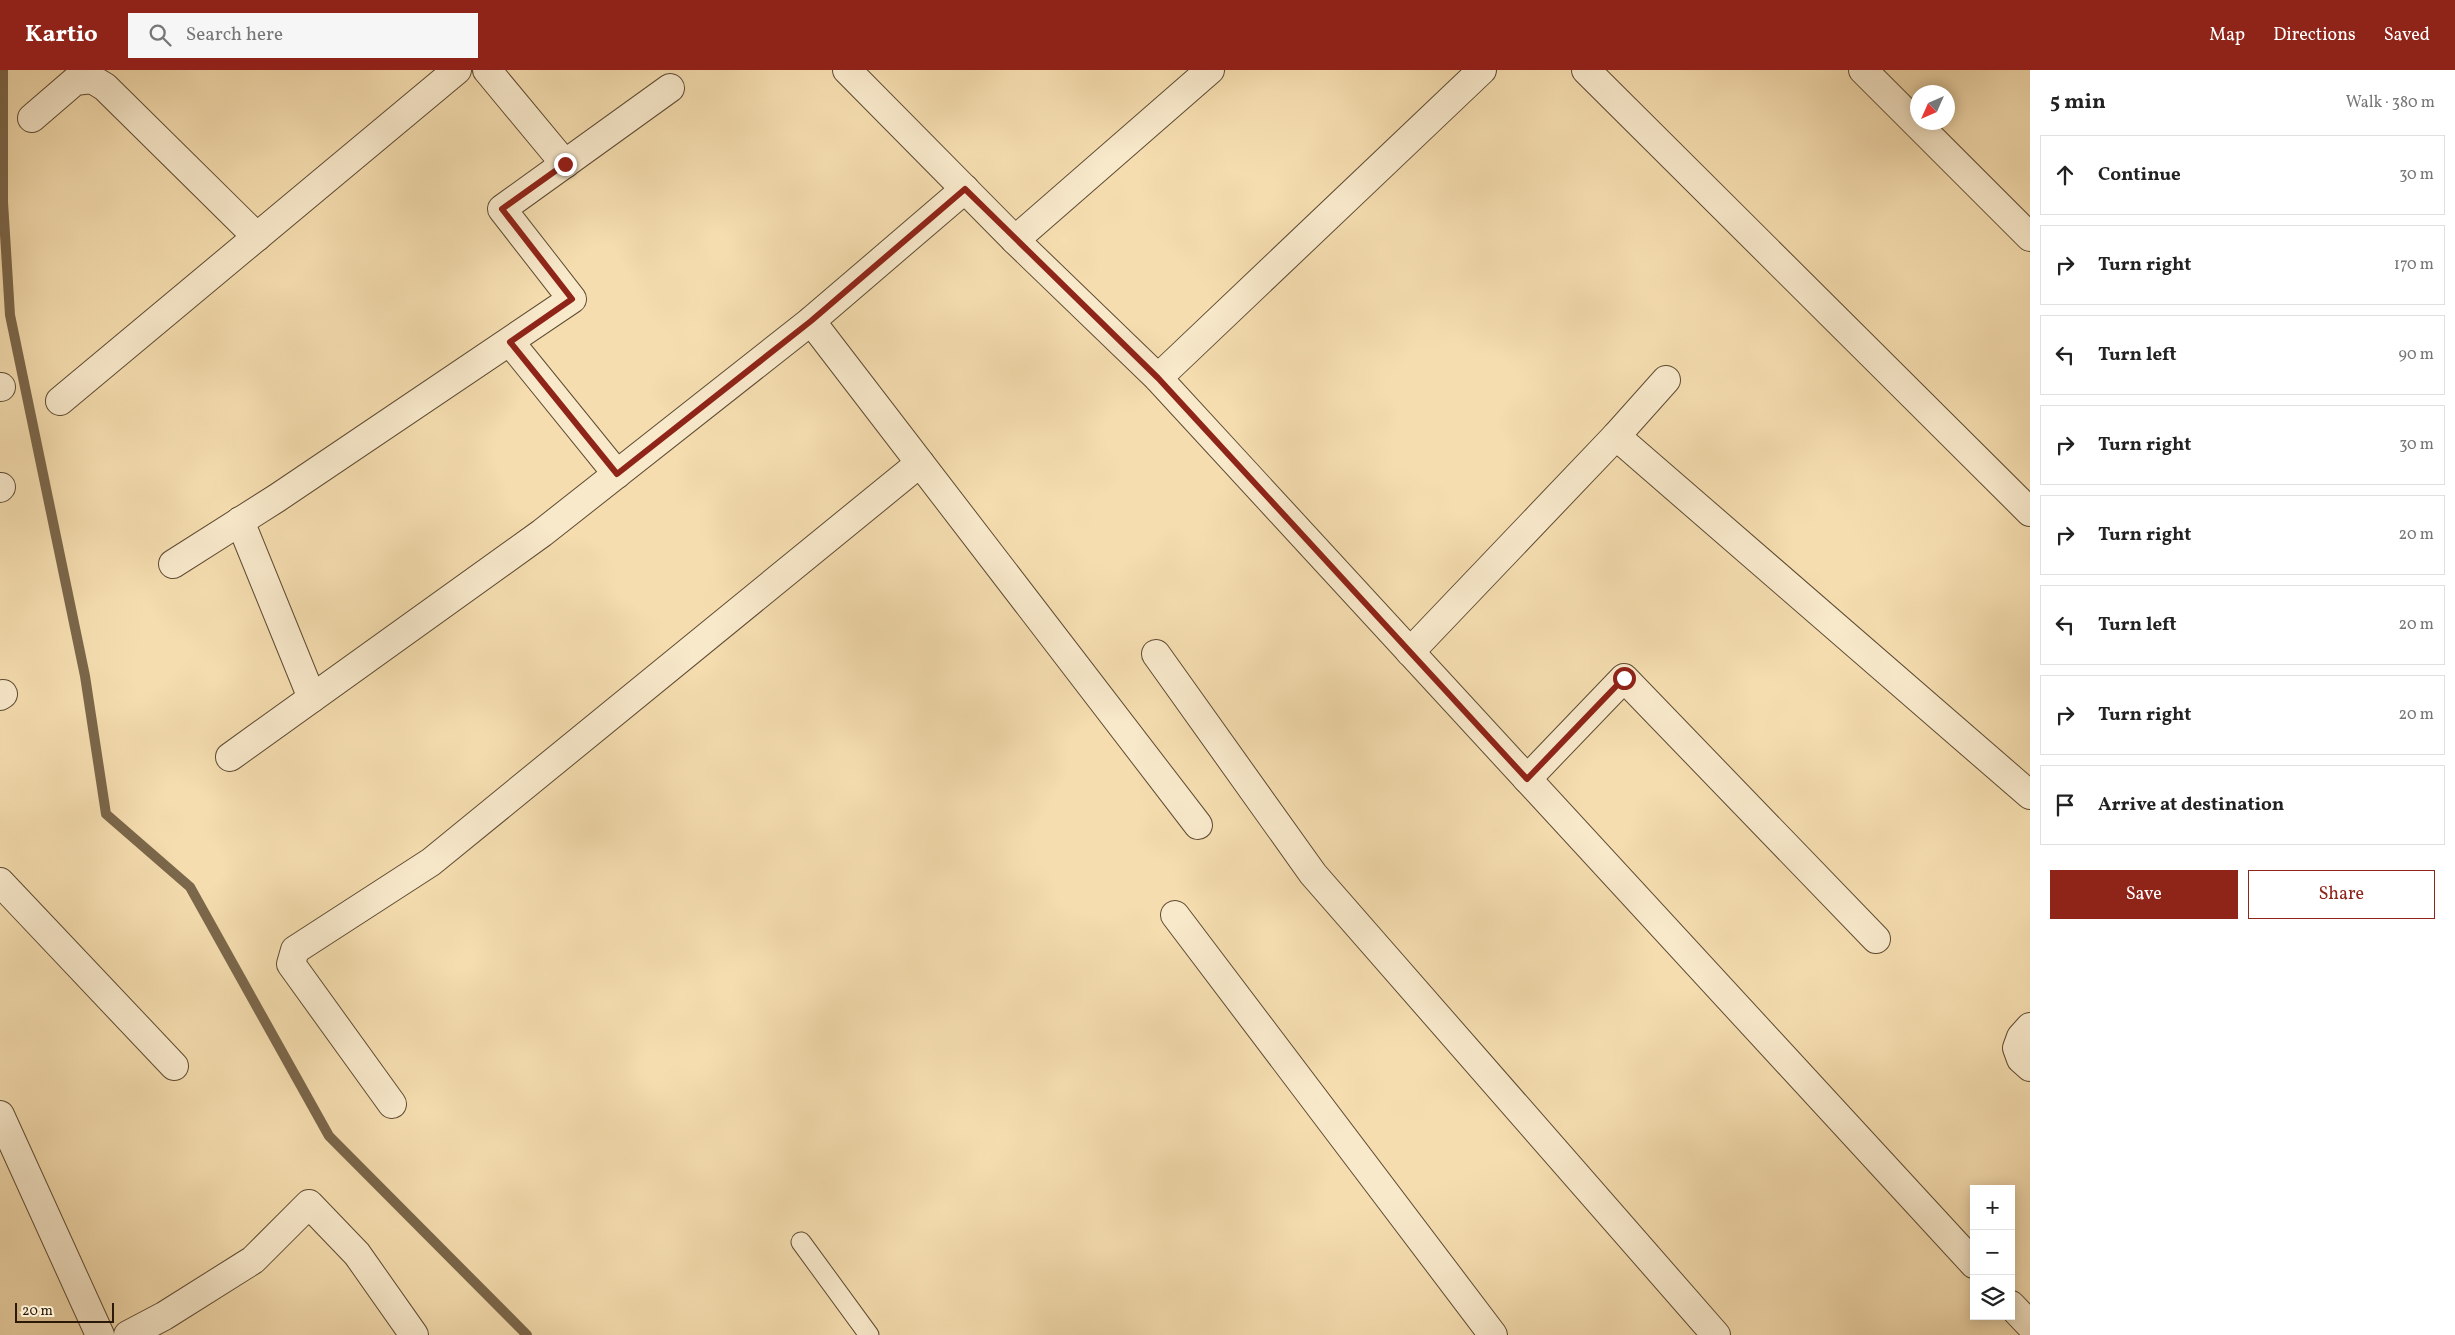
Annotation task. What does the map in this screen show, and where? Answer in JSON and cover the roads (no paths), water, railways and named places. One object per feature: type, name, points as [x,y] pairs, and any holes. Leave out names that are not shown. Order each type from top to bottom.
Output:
[{"type":"street","points":[[60,400],[457,70]]},
{"type":"street","points":[[487,70],[565,164]]},
{"type":"street","points":[[848,70],[1015,240],[1158,378],[1970,1260]]},
{"type":"street","points":[[1015,240],[1210,70]]},
{"type":"street","points":[[1158,378],[1482,70]]},
{"type":"street","points":[[1586,70],[2030,512]]},
{"type":"street","points":[[1863,70],[2030,237]]},
{"type":"street","points":[[32,118],[75,81],[92,79],[105,87],[257,237]]},
{"type":"street","points":[[173,564],[510,342],[572,299],[502,209],[670,88]]},
{"type":"street","points":[[230,757],[542,533],[811,321],[965,189]]},
{"type":"street","points":[[811,321],[1198,826]]},
{"type":"street","points":[[510,342],[617,474]]},
{"type":"street","points":[[1410,652],[1616,436],[1666,380]]},
{"type":"street","points":[[1616,436],[2030,795]]},
{"type":"street","points":[[392,1104],[291,964],[295,950],[431,862],[920,463]]},
{"type":"street","points":[[240,521],[312,698]]},
{"type":"street","points":[[1156,654],[1313,874],[1716,1335]]},
{"type":"street","points":[[1527,779],[1624,678],[1876,939]]},
{"type":"street","points":[[0,882],[174,1066]]},
{"type":"street","points":[[1176,915],[1493,1335]]},
{"type":"street","points":[[2030,1027],[2021,1036],[2017,1048],[2021,1059],[2030,1067]]},
{"type":"street","points":[[0,1115],[100,1335]]},
{"type":"street","points":[[128,1335],[164,1316],[253,1260],[309,1204],[357,1254],[413,1335]]},
{"type":"street","points":[[2015,1309],[2030,1325]]},
{"type":"lane","points":[[802,1242],[869,1335]]},
{"type":"waterway","points":[[3,70],[3,202],[10,315],[85,676],[106,814],[190,887],[329,1136],[527,1335]]}]
